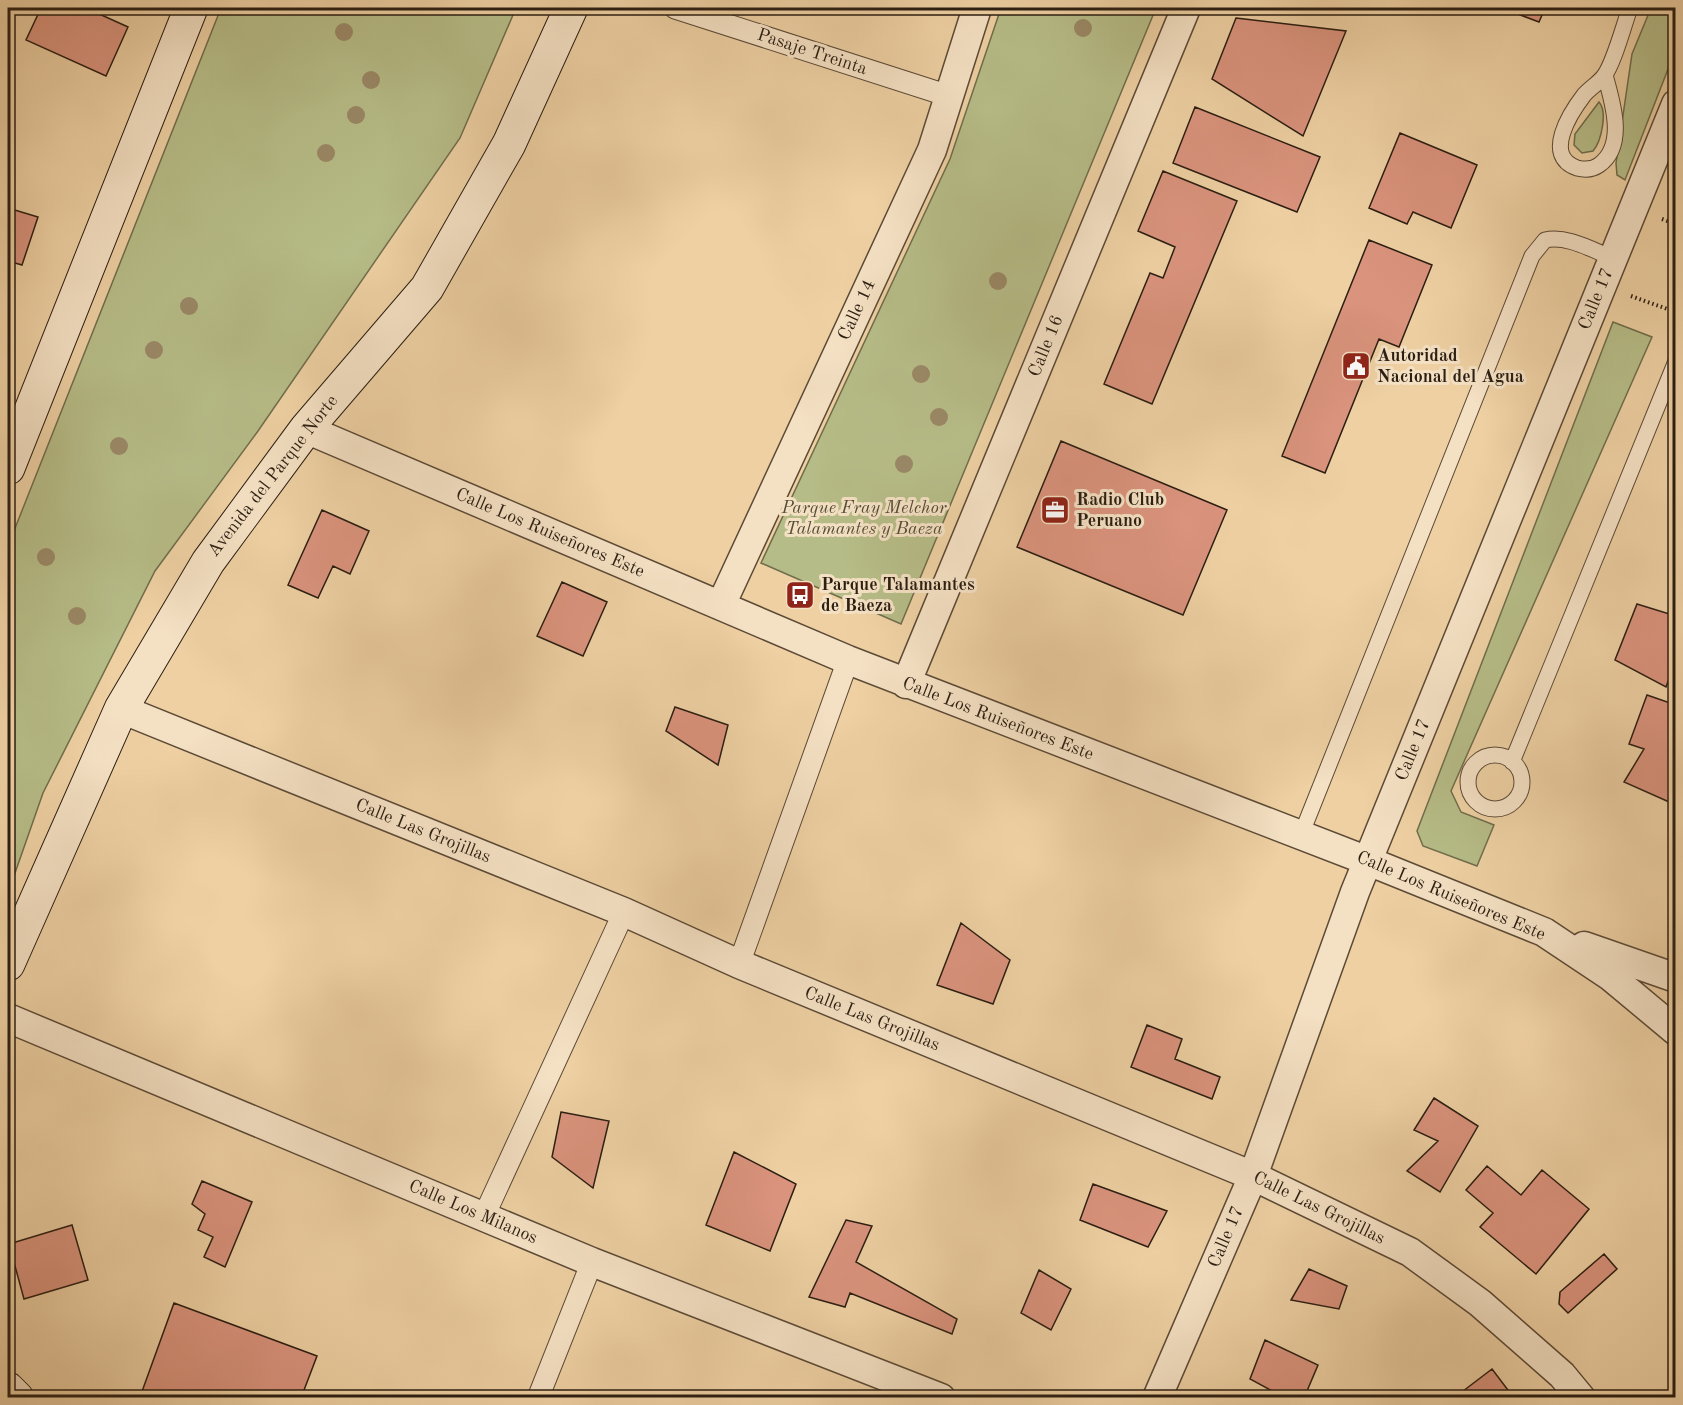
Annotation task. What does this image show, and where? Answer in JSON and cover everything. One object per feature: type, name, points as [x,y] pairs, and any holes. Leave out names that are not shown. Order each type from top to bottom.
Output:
[{"type":"main road","points":[[8,468],[192,8]]},
{"type":"main road","name":"Avenida del Parque Norte","points":[[8,964],[121,709],[208,562],[306,429],[427,288],[509,144],[570,8]]},
{"type":"main road","points":[[8,1389],[17,1398]]},
{"type":"street","name":"Pasaje Treinta","points":[[675,8],[949,96]]},
{"type":"street","name":"Calle 14","points":[[721,605],[932,150],[976,8]]},
{"type":"street","name":"Calle 16","points":[[906,684],[1186,8]]},
{"type":"street","name":"Calle 17","points":[[1157,1398],[1253,1176],[1368,861],[1676,104]]},
{"type":"street","name":"Calle Los Ruiseñores Este","points":[[306,429],[906,684],[1368,861],[1544,932],[1610,976],[1676,1031]]},
{"type":"street","points":[[739,964],[848,660]]},
{"type":"street","name":"Calle Las Grojillas","points":[[121,709],[624,912],[739,964],[1253,1176],[1410,1252],[1480,1303],[1562,1375],[1581,1398]]},
{"type":"street","points":[[484,1216],[624,912]]},
{"type":"street","points":[[1544,932],[1676,978]]},
{"type":"street","name":"Calle Los Milanos","points":[[8,1018],[592,1262],[941,1398]]},
{"type":"street","points":[[538,1398],[592,1262]]},
{"type":"lane","points":[[1605,75],[1616,113],[1610,151],[1604,161],[1595,168],[1578,168],[1565,159],[1560,150],[1562,134],[1585,94],[1605,75],[1630,8]]},
{"type":"lane","points":[[1301,835],[1532,256],[1545,240],[1552,238],[1569,241],[1613,258]]},
{"type":"lane","points":[[1512,762],[1676,361]]},
{"type":"path","points":[[1602,285],[1676,312]]},
{"type":"green space","points":[[221,8],[516,8],[460,138],[258,431],[155,571],[43,793],[8,893],[8,546]]},
{"type":"green space","name":"Parque Fray Melchor Talamantes y Baeza","points":[[1001,8],[1156,8],[901,624],[761,563],[950,159]]},
{"type":"green space","points":[[1651,8],[1675,8],[1675,51],[1625,180],[1617,175],[1616,163],[1632,54]]},
{"type":"green space","points":[[1599,102],[1602,107],[1603,120],[1599,141],[1593,151],[1582,153],[1574,145],[1575,134]]},
{"type":"green space","points":[[1613,322],[1652,337],[1451,791],[1461,812],[1494,825],[1477,866],[1423,846],[1417,831]]},
{"type":"building","points":[[41,8],[86,8],[128,27],[106,76],[26,40]]},
{"type":"building","points":[[1502,8],[1545,8],[1539,22]]},
{"type":"building","points":[[1236,18],[1346,31],[1303,136],[1212,79]]},
{"type":"building","points":[[1195,107],[1320,157],[1297,212],[1173,163]]},
{"type":"building","points":[[1400,133],[1477,165],[1451,228],[1413,212],[1407,224],[1369,208]]},
{"type":"building","points":[[1163,171],[1237,201],[1152,404],[1104,384],[1150,273],[1163,278],[1175,247],[1138,231]]},
{"type":"building","points":[[8,208],[38,217],[22,265],[8,261]]},
{"type":"building","points":[[1369,240],[1432,265],[1399,347],[1379,339],[1325,473],[1282,456]]},
{"type":"building","points":[[1061,441],[1227,510],[1183,615],[1017,547]]},
{"type":"building","points":[[322,510],[369,531],[350,574],[333,566],[318,598],[288,585]]},
{"type":"building","points":[[562,582],[607,602],[583,656],[537,636]]},
{"type":"building","points":[[1637,604],[1676,616],[1676,659],[1666,687],[1615,660]]},
{"type":"building","points":[[1647,695],[1676,705],[1676,805],[1624,782],[1644,749],[1629,744]]},
{"type":"building","points":[[675,707],[728,725],[718,765],[666,731]]},
{"type":"building","points":[[961,923],[1010,960],[993,1004],[937,985]]},
{"type":"building","points":[[1147,1025],[1182,1039],[1175,1059],[1220,1077],[1212,1099],[1131,1067]]},
{"type":"building","points":[[1434,1098],[1478,1126],[1440,1192],[1407,1171],[1438,1141],[1414,1130]]},
{"type":"building","points":[[561,1112],[609,1121],[593,1188],[552,1157]]},
{"type":"building","points":[[734,1152],[796,1184],[770,1251],[706,1225]]},
{"type":"building","points":[[1487,1166],[1521,1195],[1542,1170],[1589,1209],[1536,1274],[1480,1227],[1493,1213],[1466,1190]]},
{"type":"building","points":[[202,1181],[252,1202],[225,1267],[204,1257],[213,1237],[198,1230],[205,1214],[192,1204]]},
{"type":"building","points":[[1093,1184],[1167,1211],[1148,1247],[1080,1220]]},
{"type":"building","points":[[846,1220],[872,1226],[856,1262],[957,1319],[952,1334],[850,1293],[845,1307],[809,1297]]},
{"type":"building","points":[[72,1225],[88,1280],[24,1299],[9,1244]]},
{"type":"building","points":[[1604,1254],[1617,1269],[1568,1313],[1559,1304],[1560,1292]]},
{"type":"building","points":[[1309,1269],[1347,1286],[1339,1309],[1291,1300]]},
{"type":"building","points":[[1039,1270],[1071,1289],[1051,1330],[1021,1313]]},
{"type":"building","points":[[174,1303],[317,1356],[301,1398],[140,1397]]},
{"type":"building","points":[[1265,1340],[1318,1365],[1304,1398],[1285,1398],[1250,1379]]},
{"type":"building","points":[[1492,1369],[1514,1398],[1454,1398]]},
{"type":"place","name":"Autoridad Nacional del Agua","points":[[1356,366]]},
{"type":"place","name":"Radio Club Peruano","points":[[1055,510]]},
{"type":"place","name":"Parque Talamantes de Baeza","points":[[800,595]]}]
